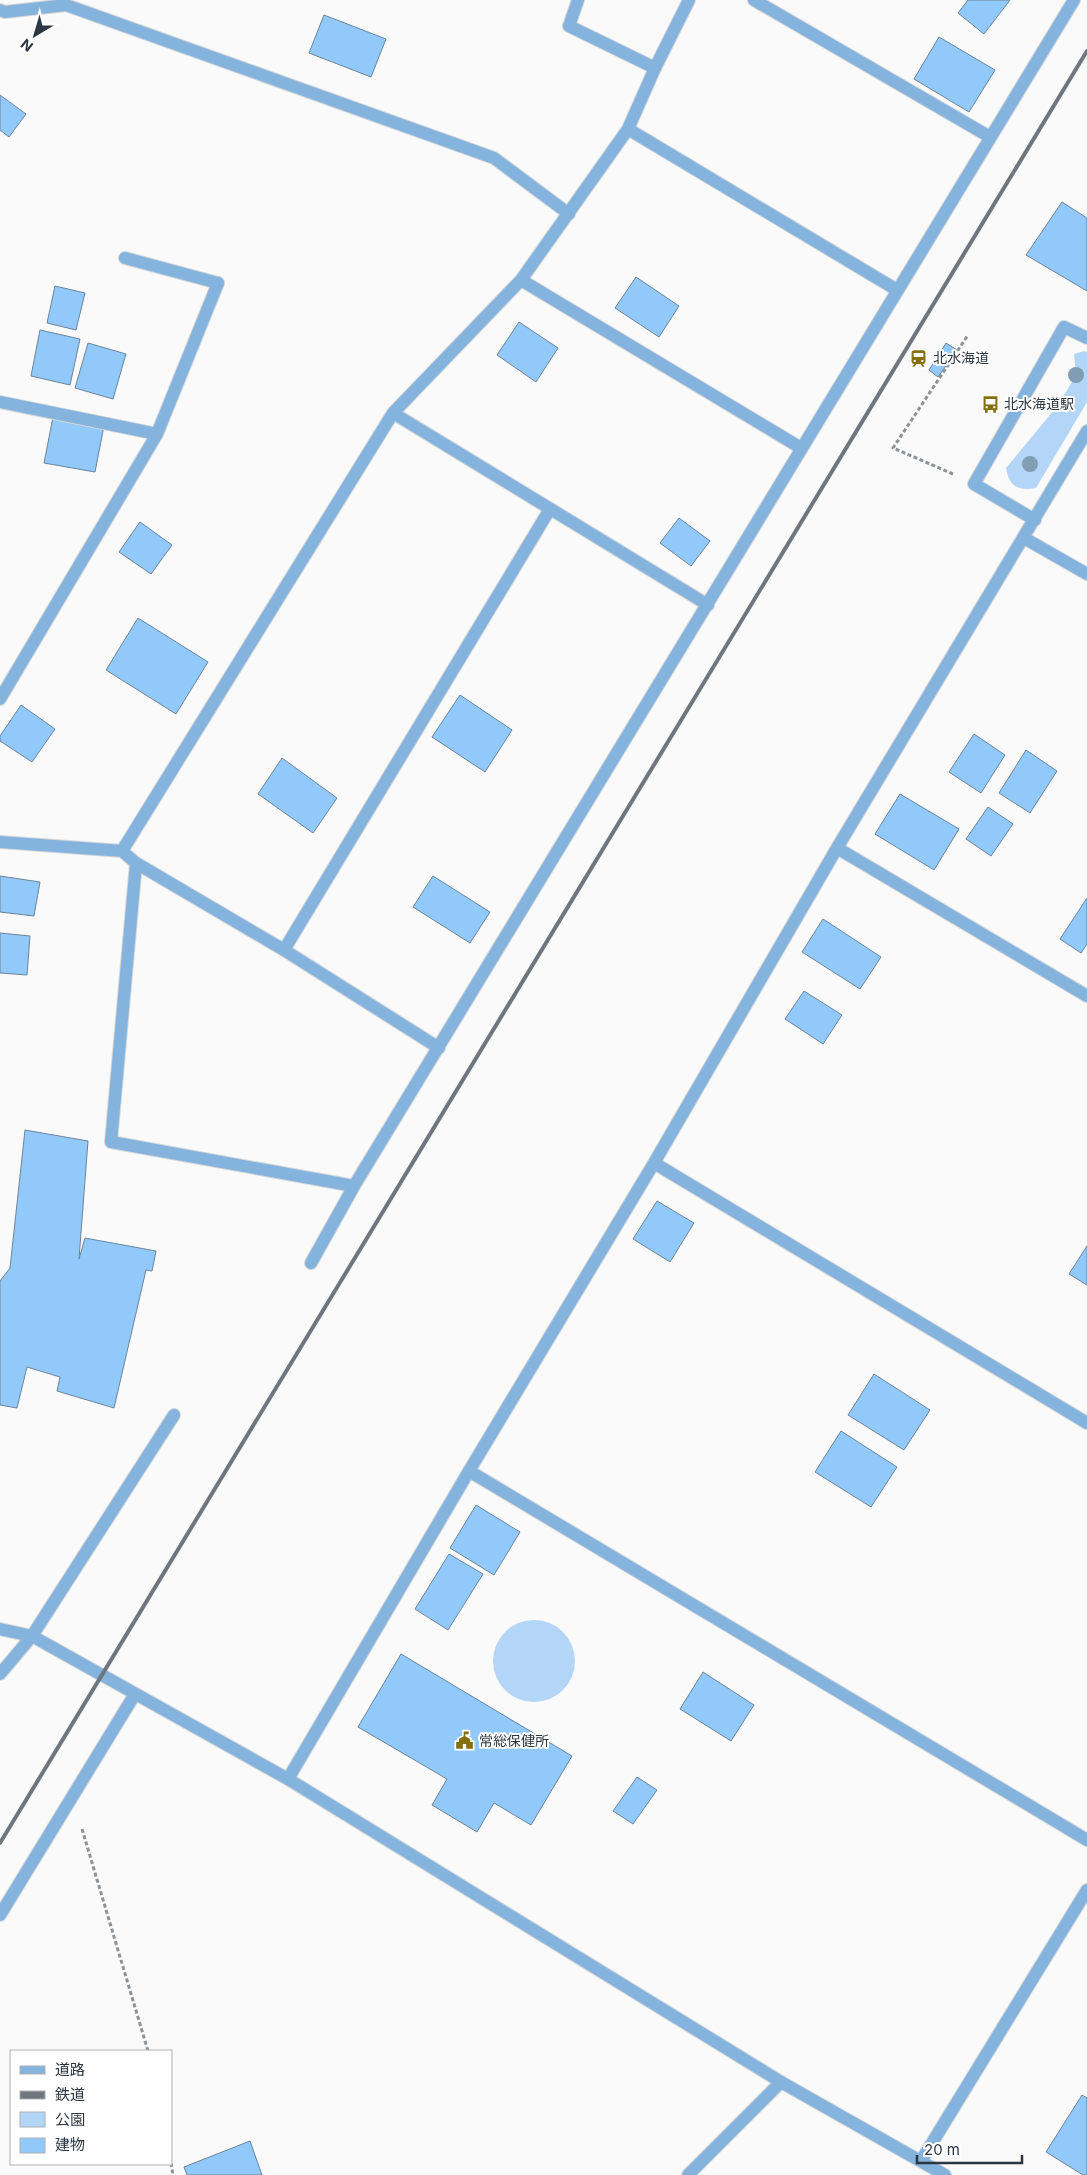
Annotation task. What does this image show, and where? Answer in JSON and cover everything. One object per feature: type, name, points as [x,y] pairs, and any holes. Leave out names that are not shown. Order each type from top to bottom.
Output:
[{"type":"street","points":[[578,0],[569,26],[655,68]]},
{"type":"street","points":[[122,850],[393,413],[521,280],[628,129],[655,68],[689,0]]},
{"type":"street","points":[[754,0],[990,137]]},
{"type":"street","points":[[311,1263],[354,1186],[708,605],[896,290],[1074,0]]},
{"type":"street","points":[[0,10],[5,12],[66,6],[494,158],[569,214]]},
{"type":"street","points":[[628,129],[896,290]]},
{"type":"street","points":[[0,699],[157,434],[218,283],[125,258]]},
{"type":"street","points":[[521,280],[801,448]]},
{"type":"street","points":[[1035,520],[974,484],[1064,327],[1087,338]]},
{"type":"street","points":[[0,402],[157,434]]},
{"type":"street","points":[[393,413],[708,605]]},
{"type":"street","points":[[288,1779],[469,1471],[654,1163],[837,848],[1087,431]]},
{"type":"street","points":[[284,950],[550,509]]},
{"type":"street","points":[[1024,538],[1087,574]]},
{"type":"street","points":[[0,842],[122,850],[136,863],[284,950],[439,1048]]},
{"type":"street","points":[[837,848],[1087,996]]},
{"type":"street","points":[[136,863],[111,1142],[354,1186]]},
{"type":"street","points":[[654,1163],[1087,1423]]},
{"type":"street","points":[[0,1674],[32,1636],[174,1415]]},
{"type":"street","points":[[469,1471],[1087,1840]]},
{"type":"street","points":[[0,1629],[32,1636],[288,1779],[781,2082],[945,2175]]},
{"type":"street","points":[[0,1915],[135,1694]]},
{"type":"street","points":[[921,2161],[1087,1890]]},
{"type":"street","points":[[688,2175],[781,2082]]},
{"type":"path","points":[[968,336],[893,448],[974,484]]},
{"type":"path","points":[[72,1795],[148,2050]]},
{"type":"green space","points":[[1087,352],[1087,402],[1036,488],[1020,488],[1012,483],[1006,468],[1058,405],[1076,375],[1074,354]]},
{"type":"green space","points":[[534,1620],[550,1623],[563,1632],[572,1645],[575,1661],[572,1677],[563,1690],[550,1699],[534,1702],[518,1699],[505,1690],[496,1677],[493,1661],[496,1645],[505,1632],[518,1623]]},
{"type":"building","points":[[968,0],[1010,0],[984,34],[958,13]]},
{"type":"building","points":[[324,15],[386,39],[371,77],[309,53]]},
{"type":"building","points":[[939,37],[995,70],[969,112],[914,79]]},
{"type":"building","points":[[0,95],[26,114],[9,137],[0,130]]},
{"type":"building","points":[[1062,202],[1087,218],[1087,291],[1026,255]]},
{"type":"building","points":[[636,277],[679,306],[659,337],[615,308]]},
{"type":"building","points":[[55,286],[85,293],[76,330],[47,323]]},
{"type":"building","points":[[519,322],[558,348],[536,382],[497,355]]},
{"type":"building","points":[[40,330],[80,339],[70,385],[31,376]]},
{"type":"building","points":[[88,343],[126,354],[113,399],[75,388]]},
{"type":"building","points":[[946,343],[957,350],[938,377],[929,370]]},
{"type":"building","points":[[53,417],[104,426],[95,472],[44,463]]},
{"type":"building","points":[[679,518],[710,541],[691,566],[660,543]]},
{"type":"building","points":[[140,522],[172,545],[151,574],[119,552]]},
{"type":"building","points":[[138,618],[208,662],[176,714],[106,670]]},
{"type":"building","points":[[460,695],[512,730],[485,772],[432,737]]},
{"type":"building","points":[[21,705],[55,729],[32,762],[0,741],[0,736]]},
{"type":"building","points":[[974,734],[1005,755],[981,793],[949,772]]},
{"type":"building","points":[[1026,750],[1057,771],[1030,813],[999,793]]},
{"type":"building","points":[[282,758],[337,798],[313,833],[258,794]]},
{"type":"building","points":[[900,794],[959,829],[934,870],[875,834]]},
{"type":"building","points":[[988,807],[1013,824],[991,856],[966,839]]},
{"type":"building","points":[[0,876],[40,882],[34,916],[0,912]]},
{"type":"building","points":[[433,876],[490,912],[470,943],[413,907]]},
{"type":"building","points":[[1087,898],[1087,944],[1081,953],[1060,939]]},
{"type":"building","points":[[823,919],[881,957],[860,989],[802,952]]},
{"type":"building","points":[[0,933],[30,936],[27,975],[0,973]]},
{"type":"building","points":[[804,991],[842,1015],[823,1044],[785,1019]]},
{"type":"building","points":[[25,1130],[88,1141],[79,1259],[85,1238],[156,1251],[152,1271],[146,1270],[114,1408],[57,1391],[60,1377],[27,1367],[17,1408],[0,1405],[0,1281],[10,1268]]},
{"type":"building","points":[[657,1201],[694,1223],[670,1262],[633,1239]]},
{"type":"building","points":[[1087,1246],[1087,1285],[1069,1274]]},
{"type":"building","points":[[874,1374],[930,1410],[904,1450],[848,1415]]},
{"type":"building","points":[[841,1431],[897,1467],[871,1507],[815,1472]]},
{"type":"building","points":[[476,1505],[520,1532],[494,1575],[450,1548]]},
{"type":"building","points":[[449,1554],[483,1574],[448,1630],[415,1609]]},
{"type":"building","name":"常総保健所","points":[[401,1654],[572,1756],[531,1825],[494,1803],[477,1832],[432,1805],[447,1779],[358,1727]]},
{"type":"building","points":[[703,1672],[754,1705],[731,1741],[680,1709]]},
{"type":"building","points":[[637,1777],[657,1790],[633,1824],[613,1811]]},
{"type":"building","points":[[1082,2095],[1087,2098],[1087,2175],[1083,2175],[1046,2152]]},
{"type":"building","points":[[250,2141],[262,2175],[187,2175],[184,2167]]},
{"type":"railway","points":[[0,1843],[1087,51]]},
{"type":"place","name":"北水海道","points":[[919,358]]},
{"type":"place","name":"北水海道駅","points":[[990,404]]},
{"type":"place","name":"常総保健所","points":[[465,1741]]}]
